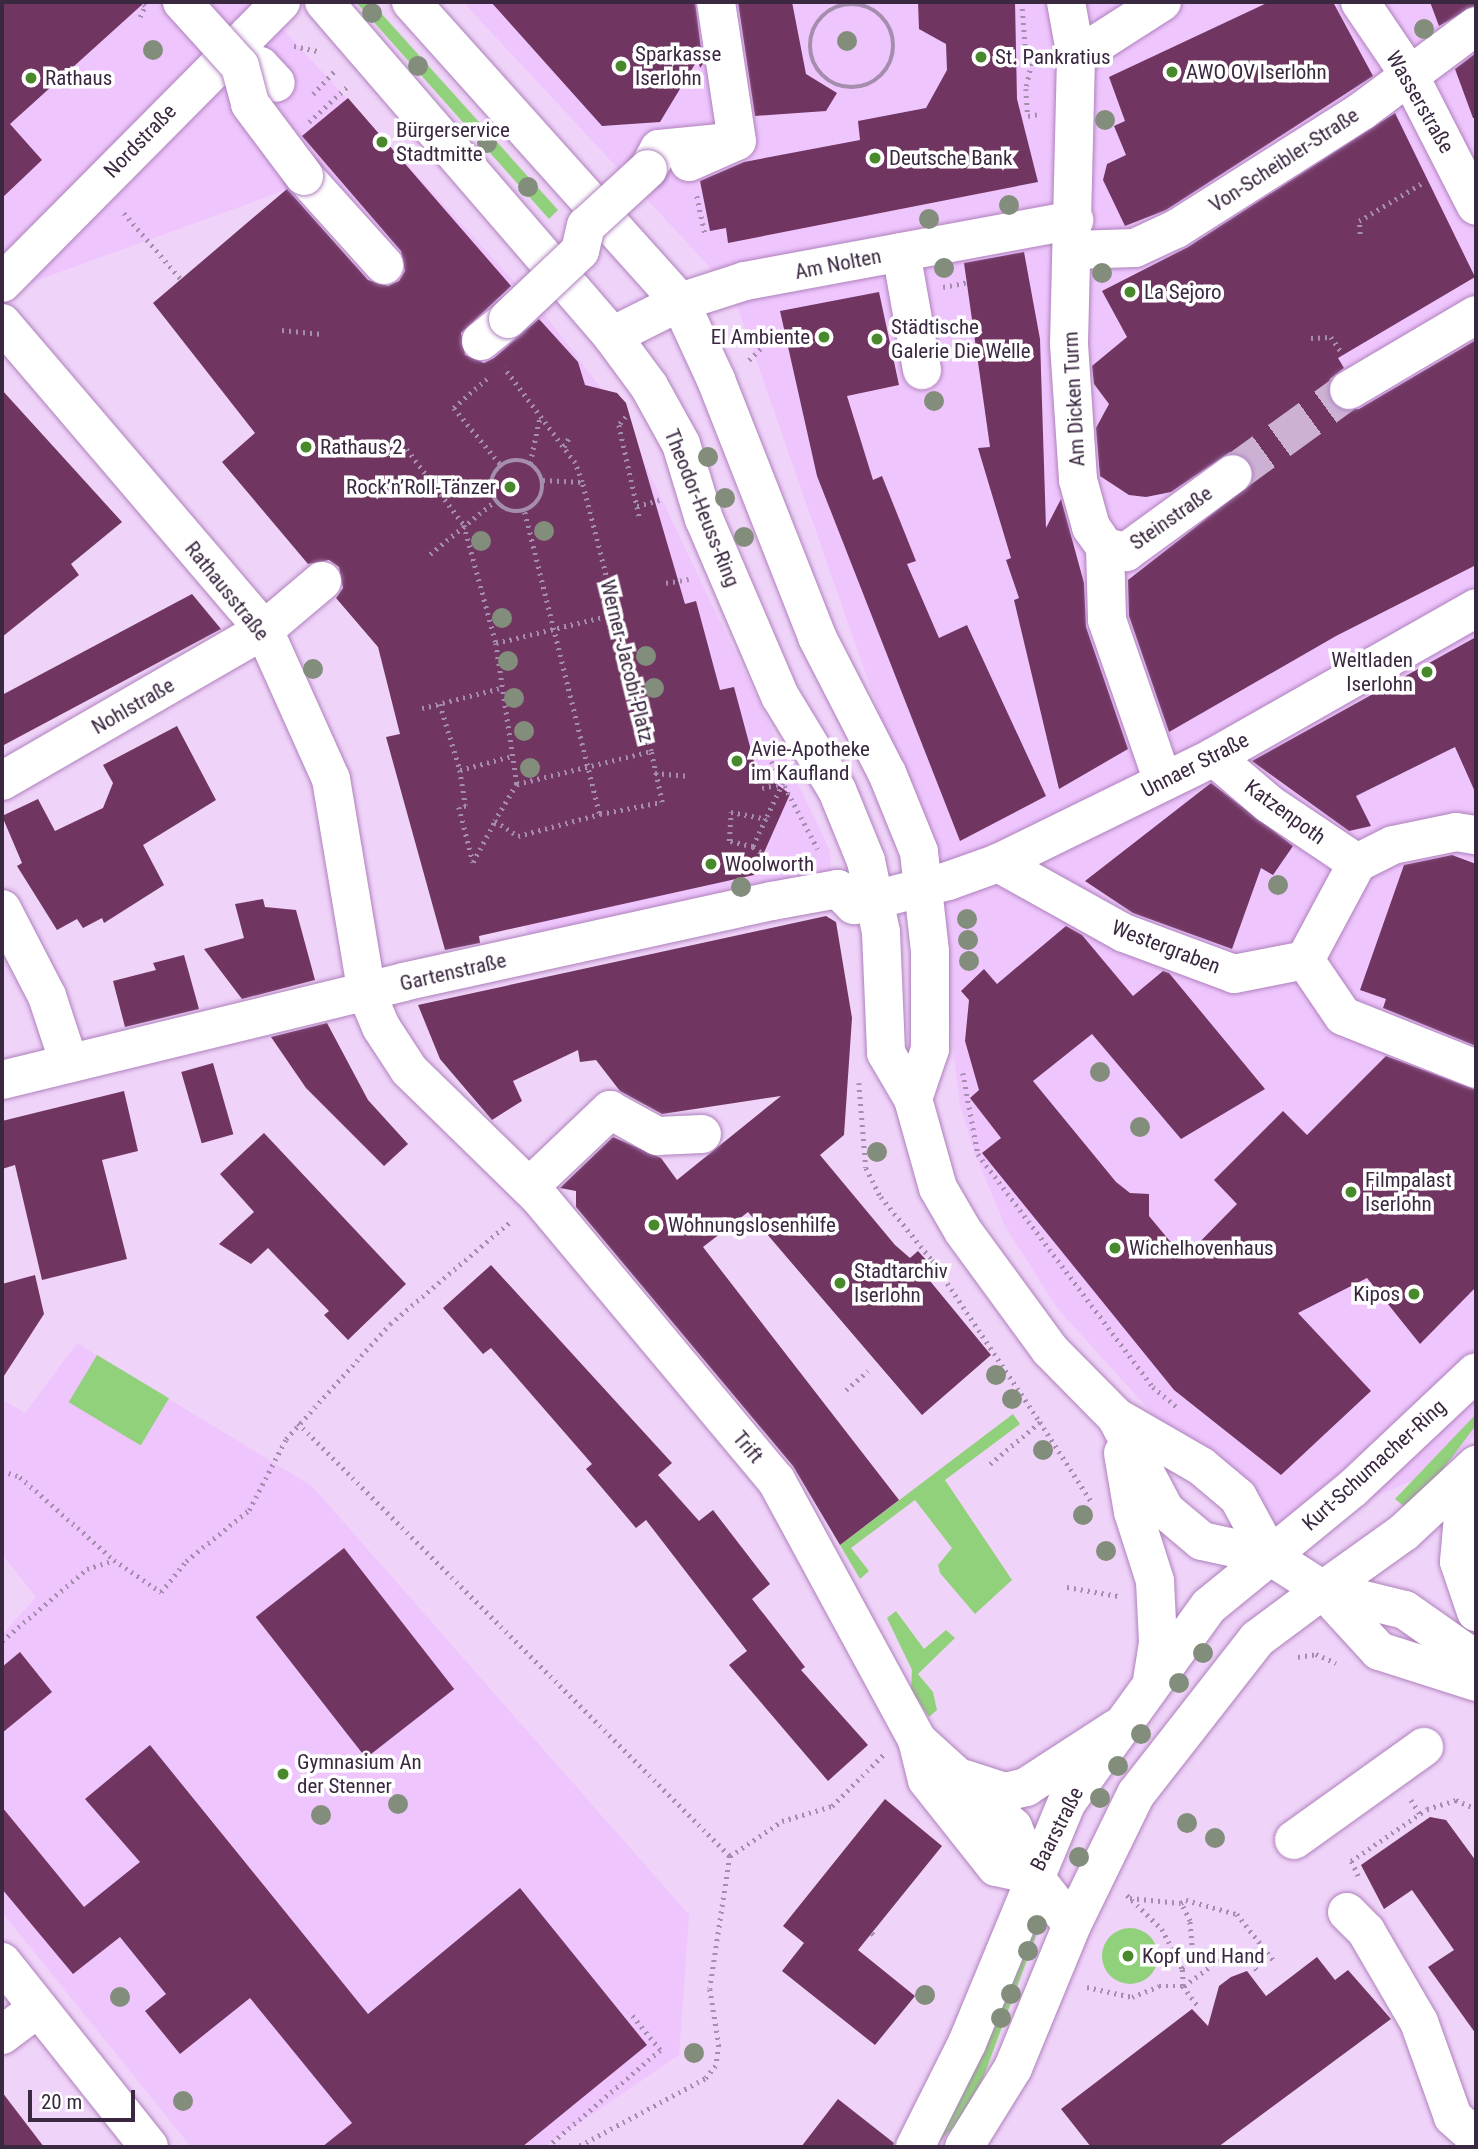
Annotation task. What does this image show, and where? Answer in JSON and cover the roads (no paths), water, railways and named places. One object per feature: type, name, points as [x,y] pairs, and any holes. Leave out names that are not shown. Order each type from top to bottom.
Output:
[{"type":"street","points":[[182,2],[240,66],[250,104],[304,176],[384,265]]},
{"type":"street","name":"Nordstraße","points":[[2,283],[281,2]]},
{"type":"street","name":"Theodor-Heuss-Ring","points":[[324,2],[612,336],[649,386],[681,444],[704,519],[780,696],[900,894],[930,1049],[913,1098]]},
{"type":"street","name":"Theodor-Heuss-Ring","points":[[411,2],[680,302],[716,380],[821,647],[887,773],[919,852],[900,894],[886,1053],[913,1098],[938,1188],[963,1231],[1050,1350],[1116,1416],[1201,1466],[1238,1497],[1270,1556]]},
{"type":"street","points":[[716,2],[744,139]]},
{"type":"street","name":"Am Dicken Turm","points":[[1066,2],[1076,57],[1074,235],[1069,344],[1078,480],[1091,527],[1105,547],[1107,620],[1163,782]]},
{"type":"street","points":[[1076,57],[1162,2]]},
{"type":"street","name":"Wasserstraße","points":[[1360,2],[1408,74],[1476,206]]},
{"type":"street","name":"Von-Scheibler-Straße","points":[[1074,235],[1135,248],[1176,229],[1362,111],[1408,74],[1476,26]]},
{"type":"street","points":[[240,66],[260,66],[276,83]]},
{"type":"street","points":[[689,162],[744,139]]},
{"type":"street","points":[[497,342],[580,251],[586,226],[648,169],[659,149],[744,139]]},
{"type":"street","name":"Am Nolten","points":[[612,336],[680,302],[744,281],[901,252],[1074,235]]},
{"type":"street","points":[[901,252],[922,370]]},
{"type":"street","points":[[1349,390],[1430,345],[1476,315]]},
{"type":"street","name":"Rathausstraße","points":[[2,323],[264,630],[331,779],[367,993]]},
{"type":"street","name":"Steinstraße","points":[[1105,547],[1126,552],[1233,474]]},
{"type":"street","name":"Nohlstraße","points":[[2,781],[264,630],[322,581]]},
{"type":"street","name":"Unnaer Straße","points":[[900,894],[998,863],[1214,757],[1476,608]]},
{"type":"street","name":"Katzenpoth","points":[[1214,757],[1269,804],[1357,863]]},
{"type":"street","points":[[1476,835],[1456,832],[1393,845],[1357,863],[1305,960],[1343,1016],[1476,1069]]},
{"type":"street","name":"Westergraben","points":[[998,863],[1124,933],[1234,974],[1305,960]]},
{"type":"street","name":"Gartenstraße","points":[[2,1080],[772,901],[838,889],[854,905],[900,894]]},
{"type":"street","points":[[2,909],[47,996],[69,1063]]},
{"type":"street","name":"Trift","points":[[367,993],[408,1070],[534,1192],[776,1480],[914,1733],[926,1780],[996,1867],[1033,1875]]},
{"type":"street","points":[[534,1192],[610,1110],[657,1136],[702,1134]]},
{"type":"street","name":"Kurt-Schumacher-Ring","points":[[1270,1556],[1352,1489],[1476,1373]]},
{"type":"street","points":[[1116,1416],[1133,1512],[1155,1581],[1158,1643],[1152,1680]]},
{"type":"street","name":"Theodor-Heuss-Ring","points":[[1116,1416],[1166,1510],[1202,1541],[1270,1556],[1323,1590]]},
{"type":"street","points":[[964,2147],[1013,2068],[1072,1925],[1136,1794],[1166,1754],[1257,1639],[1404,1532],[1476,1465]]},
{"type":"street","points":[[1476,1476],[1464,1516],[1459,1562],[1476,1612]]},
{"type":"street","name":"Baarstraße","points":[[915,2147],[967,2043],[1033,1875],[1067,1802],[1117,1728],[1209,1606],[1270,1556]]},
{"type":"street","points":[[1323,1590],[1405,1610],[1476,1660]]},
{"type":"street","points":[[1323,1590],[1379,1651],[1476,1682]]},
{"type":"street","name":"Trift","points":[[965,1779],[1005,1792],[1026,1787],[1117,1728]]},
{"type":"street","name":"Trift","points":[[914,1733],[1013,1827],[1033,1875],[1072,1925]]},
{"type":"street","points":[[1303,1834],[1424,1747]]},
{"type":"street","points":[[1347,1912],[1366,1931],[1419,2022],[1453,2117],[1476,2138]]},
{"type":"street","points":[[2,1962],[149,2147]]},
{"type":"street","points":[[2,2035],[38,2008]]},
{"type":"tunnel","points":[[1233,474],[1349,390]]},
{"type":"place","name":"St. Pankratius","points":[[981,57]]},
{"type":"place","name":"Sparkasse Iserlohn","points":[[621,66]]},
{"type":"place","name":"AWO OV Iserlohn","points":[[1172,72]]},
{"type":"place","name":"Rathaus","points":[[31,78]]},
{"type":"place","name":"Bürgerservice Stadtmitte","points":[[382,142]]},
{"type":"place","name":"Deutsche Bank","points":[[875,158]]},
{"type":"place","name":"La Sejoro","points":[[1130,292]]},
{"type":"place","name":"El Ambiente","points":[[824,337]]},
{"type":"place","name":"Städtische Galerie Die Welle","points":[[877,339]]},
{"type":"place","name":"Rathaus 2","points":[[306,447]]},
{"type":"place","name":"Rock’n’Roll-Tänzer","points":[[510,487]]},
{"type":"place","name":"Weltladen Iserlohn","points":[[1427,672]]},
{"type":"place","name":"Avie-Apotheke im Kaufland","points":[[737,761]]},
{"type":"place","name":"Woolworth","points":[[711,864]]},
{"type":"place","name":"Filmpalast Iserlohn","points":[[1351,1192]]},
{"type":"place","name":"Wohnungslosenhilfe","points":[[654,1225]]},
{"type":"place","name":"Wichelhovenhaus","points":[[1115,1248]]},
{"type":"place","name":"Stadtarchiv Iserlohn","points":[[840,1283]]},
{"type":"place","name":"Kipos","points":[[1414,1294]]},
{"type":"place","name":"Gymnasium An der Stenner","points":[[283,1774]]},
{"type":"place","name":"Kopf und Hand","points":[[1128,1956]]}]
